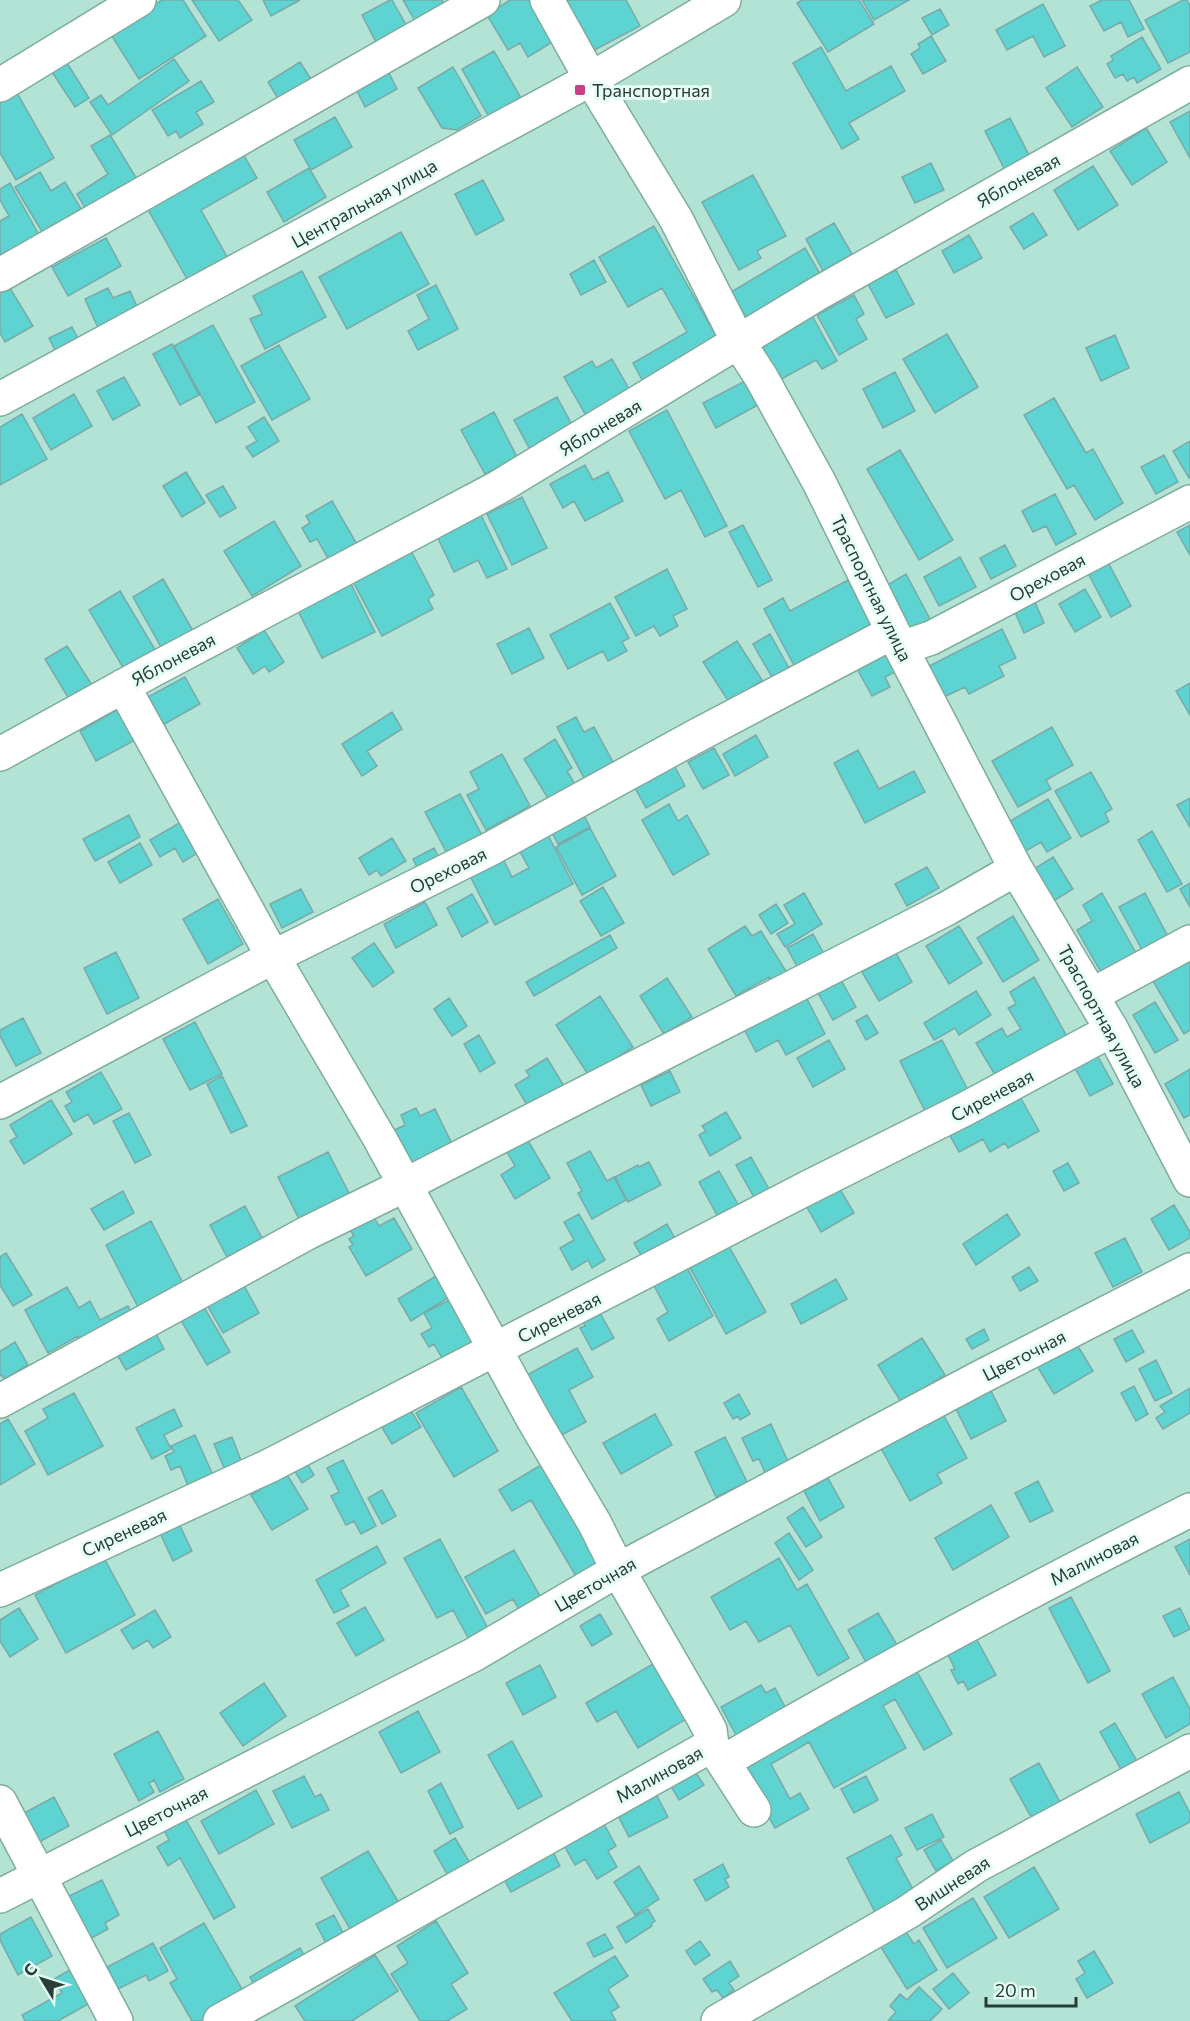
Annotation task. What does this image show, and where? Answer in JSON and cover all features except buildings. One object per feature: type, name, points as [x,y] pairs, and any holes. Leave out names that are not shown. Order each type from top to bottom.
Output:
[{"type":"street","points":[[0,85],[139,0]]},
{"type":"street","points":[[0,275],[483,0]]},
{"type":"street","name":"Траспортная улица","points":[[547,0],[591,79],[676,219],[739,343],[761,377],[819,482],[897,640],[1016,869],[1112,1030],[1190,1180]]},
{"type":"street","name":"Центральная улица","points":[[0,399],[591,79],[724,0]]},
{"type":"street","name":"Яблоневая","points":[[0,754],[123,686],[497,488],[827,288],[1190,83]]},
{"type":"street","name":"Ореховая","points":[[0,1102],[273,957],[490,849],[686,742],[897,640],[931,638],[1190,502]]},
{"type":"street","points":[[123,686],[273,957],[380,1139],[533,1419],[595,1524],[618,1570],[703,1716],[717,1753],[754,1810]]},
{"type":"street","points":[[0,1401],[307,1233],[946,909],[1016,869]]},
{"type":"street","points":[[1092,995],[1190,942]]},
{"type":"street","name":"Сиреневая","points":[[0,1590],[269,1466],[965,1109],[1112,1030]]},
{"type":"street","name":"Цветочная","points":[[0,1896],[473,1655],[618,1570],[977,1379],[1190,1270]]},
{"type":"street","name":"Малиновая","points":[[220,2021],[717,1753],[898,1661],[1047,1581],[1190,1510]]},
{"type":"street","name":"Вишневая","points":[[717,2021],[908,1912],[976,1866],[1190,1751]]},
{"type":"street","points":[[0,1802],[116,2021]]},
{"type":"place","name":"Транспортная","points":[[580,90]]}]
